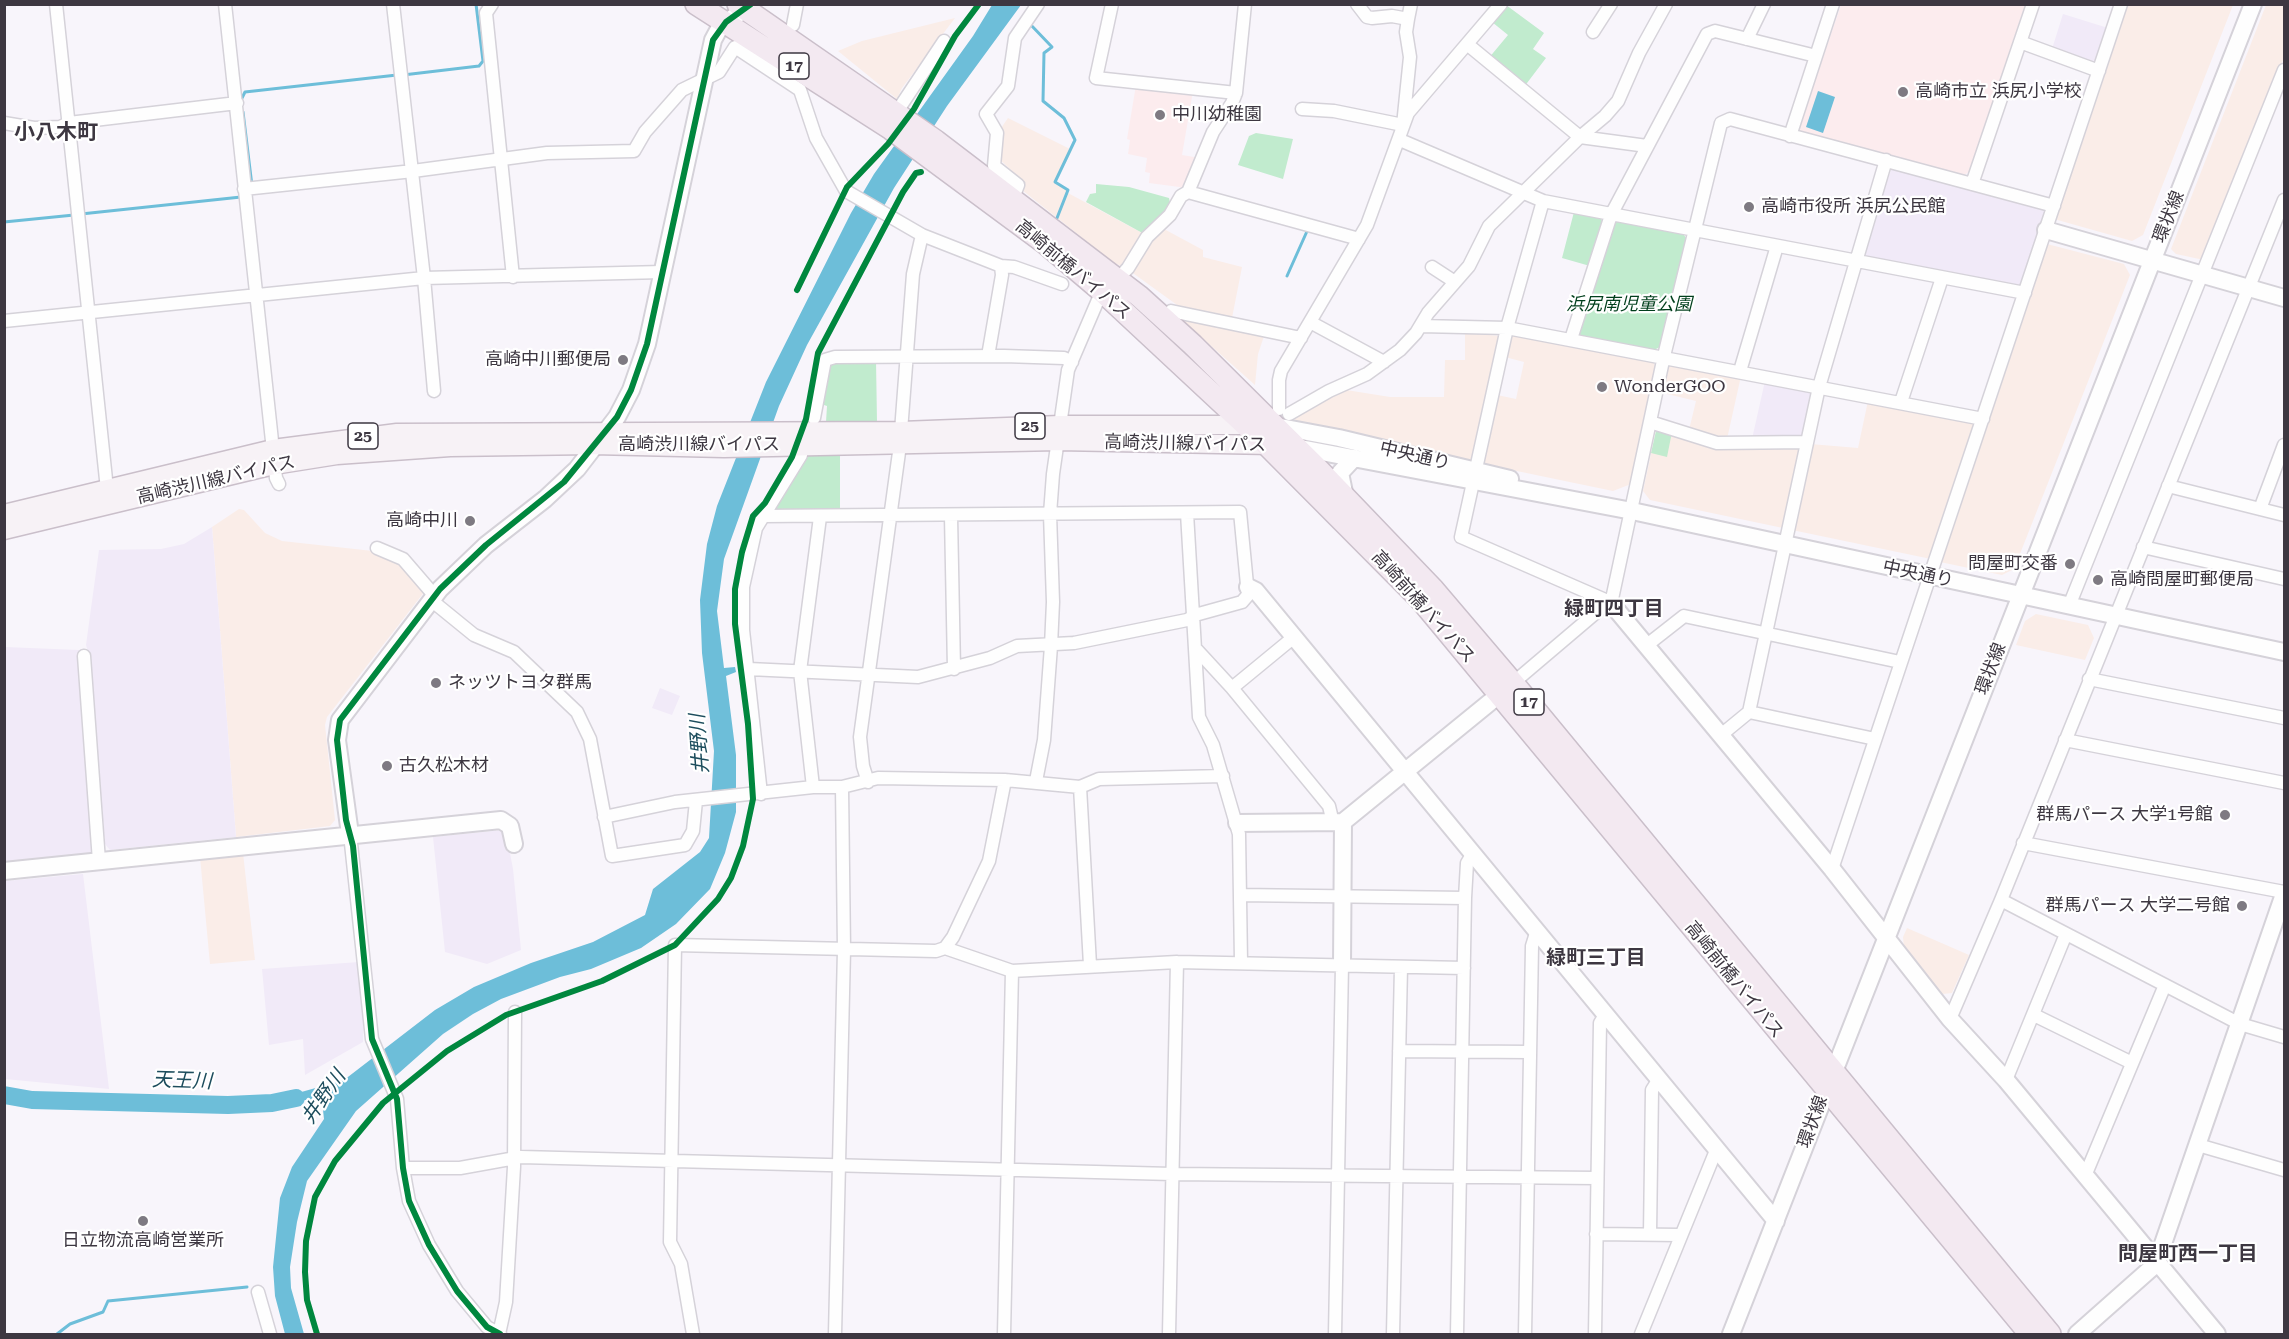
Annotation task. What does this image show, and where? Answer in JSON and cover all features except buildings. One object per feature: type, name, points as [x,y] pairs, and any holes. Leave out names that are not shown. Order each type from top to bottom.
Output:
[{"type":"highway","name":"高崎前橋バイパス","points":[[696,4],[740,10],[895,119],[1045,243],[1164,318],[1277,423],[1421,600],[1507,688],[1834,1068],[2050,1335]]},
{"type":"highway","name":"高崎前橋バイパス","points":[[932,148],[1013,198],[1111,286],[1245,424],[1277,423]]},
{"type":"highway","name":"高崎前橋バイパス","points":[[1277,423],[1295,447],[1432,589],[1507,688],[1825,1090],[2030,1335]]},
{"type":"main road","points":[[1213,425],[1220,418],[1220,400]]},
{"type":"main road","name":"高崎渋川線バイパス","points":[[4,514],[107,489],[397,433],[727,440],[901,438],[1277,423]]},
{"type":"main road","name":"高崎渋川線バイパス","points":[[1059,433],[1245,424]]},
{"type":"main road","name":"高崎渋川線バイパス","points":[[4,530],[274,457]]},
{"type":"street","points":[[56,4],[107,489]]},
{"type":"street","points":[[225,4],[274,457],[279,484]]},
{"type":"street","points":[[393,4],[424,278],[434,391]]},
{"type":"street","points":[[492,4],[486,13],[513,277]]},
{"type":"street","points":[[793,25],[797,4]]},
{"type":"street","points":[[1013,198],[1018,185],[994,166],[996,133],[986,114],[1008,86],[1015,39],[1038,4]]},
{"type":"street","points":[[1112,4],[1096,78],[1236,93]]},
{"type":"street","points":[[1036,781],[1044,740],[1051,646],[1053,602],[1050,514],[1064,385],[1098,300],[1128,268],[1142,243],[1162,225],[1181,196],[1188,192],[1213,132],[1236,93],[1245,4]]},
{"type":"street","points":[[1277,423],[1281,370],[1371,216],[1400,140],[1410,57],[1406,32],[1411,4]]},
{"type":"street","points":[[1403,124],[1408,112],[1501,4]]},
{"type":"street","points":[[1593,32],[1611,4]]},
{"type":"street","points":[[1277,423],[1329,391],[1367,374],[1400,350],[1469,266],[1489,226],[1580,137],[1605,116],[1618,100],[1639,53],[1666,4]]},
{"type":"street","points":[[1747,39],[1764,4]]},
{"type":"street","points":[[1790,136],[1833,4]]},
{"type":"street","points":[[1972,184],[2033,4]]},
{"type":"street","points":[[1832,870],[2121,4]]},
{"type":"street","name":"環状線","points":[[1731,1335],[1825,1090],[1887,940],[2019,595],[2253,4]]},
{"type":"street","points":[[1358,5],[1361,11],[1372,18],[1392,16],[1408,19]]},
{"type":"street","points":[[515,1012],[514,1157],[506,1302],[499,1334],[487,1327],[457,1291],[429,1245],[409,1202],[403,1168],[398,1104],[372,1039],[350,834],[337,741],[340,720],[433,598],[486,545],[564,482],[621,410],[641,362],[713,40],[740,10]]},
{"type":"street","points":[[1571,339],[1611,215],[1707,34],[1715,31],[1816,56]]},
{"type":"street","points":[[895,119],[944,41]]},
{"type":"street","points":[[2020,42],[2099,71]]},
{"type":"street","points":[[1467,44],[1580,137],[1647,146]]},
{"type":"street","points":[[244,189],[554,153],[634,151],[645,132],[682,90],[719,72],[735,47],[765,64],[800,90],[825,157],[849,193],[922,234],[1002,266],[1014,267],[1062,284]]},
{"type":"street","points":[[2069,606],[2284,70]]},
{"type":"street","points":[[4,123],[34,128],[60,127],[69,123],[237,102]]},
{"type":"street","points":[[1302,109],[1334,111],[1403,124]]},
{"type":"street","points":[[1237,823],[1338,823],[1405,771],[1610,602],[1632,511],[1664,356],[1721,123],[1730,119],[2054,206]]},
{"type":"street","points":[[1400,140],[1543,201],[2025,293]]},
{"type":"street","points":[[1721,735],[1749,712],[1819,387],[1886,160]]},
{"type":"street","points":[[1188,192],[1359,239]]},
{"type":"street","points":[[1950,1019],[2001,900],[2284,200]]},
{"type":"street","points":[[1543,201],[1507,328],[1461,537],[1610,602],[1832,870],[1950,1019],[2006,1080],[2217,1335]]},
{"type":"street","points":[[2046,230],[2284,298]]},
{"type":"street","points":[[868,782],[863,766],[860,736],[901,438],[913,274],[922,234]]},
{"type":"street","points":[[1740,371],[1777,246]]},
{"type":"street","points":[[988,356],[1002,266]]},
{"type":"street","points":[[1432,267],[1455,282]]},
{"type":"street","points":[[4,321],[424,278],[662,272]]},
{"type":"street","points":[[1900,402],[1942,278]]},
{"type":"street","points":[[1164,318],[1171,311],[1301,338]]},
{"type":"street","points":[[1310,321],[1384,362]]},
{"type":"street","points":[[1420,326],[1507,328],[1983,418]]},
{"type":"street","points":[[814,418],[825,360],[835,357],[988,356],[1064,358],[1072,362]]},
{"type":"street","points":[[1650,422],[1717,443],[1806,442]]},
{"type":"street","name":"中央通り","points":[[1277,423],[1553,495],[2284,652]]},
{"type":"street","points":[[2260,509],[2284,445]]},
{"type":"street","name":"中央通り","points":[[1295,447],[1474,476]]},
{"type":"street","points":[[755,794],[749,669],[743,630],[743,587],[756,528],[801,455]]},
{"type":"street","points":[[1345,497],[1340,473],[1354,458]]},
{"type":"street","points":[[2168,486],[2284,515]]},
{"type":"street","points":[[749,669],[918,677],[954,669],[1017,646],[1051,646],[1187,620],[1195,615],[1242,602],[1248,595],[1240,512],[763,516]]},
{"type":"street","points":[[1187,513],[1195,615],[1199,717],[1214,745],[1237,823],[1241,962]]},
{"type":"street","points":[[951,516],[954,669]]},
{"type":"street","points":[[813,787],[800,671],[820,517]]},
{"type":"street","points":[[2143,547],[2284,579]]},
{"type":"street","points":[[377,548],[403,559],[433,598],[474,635],[514,652],[577,712],[590,739],[612,856],[686,845],[693,831],[700,800]]},
{"type":"street","points":[[1248,587],[1256,591],[1776,1221]]},
{"type":"street","points":[[1647,645],[1684,616],[1900,662]]},
{"type":"street","points":[[1232,688],[1294,637]]},
{"type":"street","points":[[1197,650],[1232,688],[1329,806],[1338,823],[1342,896],[1342,965],[1335,1335]]},
{"type":"street","points":[[84,656],[99,861]]},
{"type":"street","points":[[2090,679],[2284,718]]},
{"type":"street","points":[[1749,712],[1875,739]]},
{"type":"street","points":[[2064,740],[2284,783]]},
{"type":"street","points":[[604,817],[675,802],[813,787],[842,787],[878,778],[1036,781],[1080,787],[1099,779],[1223,776]]},
{"type":"street","points":[[693,1335],[681,1264],[670,1242],[675,945],[844,950],[936,951],[945,948],[953,938],[989,861],[1005,780]]},
{"type":"street","points":[[835,1335],[844,950],[842,787]]},
{"type":"street","points":[[1080,787],[1090,965]]},
{"type":"street","points":[[4,871],[501,820],[510,826],[514,844]]},
{"type":"street","points":[[2023,843],[2284,893],[2157,1264],[2076,1335]]},
{"type":"street","points":[[1457,1335],[1465,898],[1467,863],[1473,852]]},
{"type":"street","points":[[1240,895],[1465,898]]},
{"type":"street","points":[[2001,900],[2240,1024],[2284,1037]]},
{"type":"street","points":[[1525,1335],[1532,946],[1537,930]]},
{"type":"street","points":[[2006,1080],[2066,934]]},
{"type":"street","points":[[945,948],[1012,971],[1177,962],[1464,968]]},
{"type":"street","points":[[1169,1335],[1177,962]]},
{"type":"street","points":[[1393,1335],[1401,967]]},
{"type":"street","points":[[1004,1335],[1012,971]]},
{"type":"street","points":[[2085,1176],[2165,985]]},
{"type":"street","points":[[1594,1335],[1600,1023],[1606,1013]]},
{"type":"street","points":[[2034,1015],[2132,1063]]},
{"type":"street","points":[[1399,1051],[1530,1052]]},
{"type":"street","points":[[1650,1234],[1652,1090],[1659,1079]]},
{"type":"street","points":[[2198,1145],[2284,1170]]},
{"type":"street","points":[[1641,1335],[1717,1148]]},
{"type":"street","points":[[403,1168],[460,1168],[514,1157],[1172,1174],[1597,1178]]},
{"type":"street","points":[[1596,1234],[1680,1235]]},
{"type":"street","points":[[258,1292],[270,1335]]},
{"type":"shaded area","name":"高崎市立 浜尻小学校","points":[[1841,5],[2025,5],[1969,172],[1964,175],[1800,134],[1799,127]]},
{"type":"shaded area","points":[[2126,5],[2233,5],[2143,235],[2132,241],[2054,219]]},
{"type":"shaded area","points":[[2266,5],[2284,5],[2284,58],[2204,260],[2176,254],[2171,249]]},
{"type":"shaded area","points":[[2063,14],[2108,28],[2098,59],[2092,62],[2052,49]]},
{"type":"shaded area","points":[[955,18],[902,88],[897,99],[838,51],[862,41]]},
{"type":"shaded area","name":"中川幼稚園","points":[[1136,85],[1193,91],[1182,155],[1200,158],[1187,188],[1149,183],[1150,173],[1145,172],[1147,158],[1128,154],[1130,140],[1127,139]]},
{"type":"shaded area","points":[[1008,118],[1072,150],[1056,182],[1068,190],[1068,193],[1146,235],[1124,267],[1114,263],[1022,190],[1025,183],[997,157],[999,131]]},
{"type":"shaded area","points":[[1892,167],[2048,207],[2024,284],[2017,288],[1867,259],[1863,253]]},
{"type":"shaded area","points":[[1164,229],[1203,250],[1203,257],[1242,267],[1232,318],[1184,310],[1130,271],[1147,242]]},
{"type":"shaded area","points":[[2047,244],[2124,264],[2130,275],[2014,569],[2002,575],[1940,562]]},
{"type":"shaded area","points":[[1182,320],[1265,333],[1258,354],[1255,385]]},
{"type":"shaded area","points":[[1465,333],[1501,336],[1475,462],[1303,425],[1292,418],[1340,389],[1390,397],[1444,397],[1445,360],[1465,360]]},
{"type":"shaded area","points":[[1514,335],[1653,362],[1655,365],[1631,484],[1613,491],[1483,464],[1497,395],[1516,399],[1524,362],[1505,357],[1509,339]]},
{"type":"shaded area","points":[[1674,364],[1741,376],[1727,439],[1689,430],[1696,401],[1663,393],[1669,367]]},
{"type":"shaded area","points":[[1765,381],[1810,388],[1811,396],[1802,438],[1752,439]]},
{"type":"shaded area","points":[[1868,401],[1973,421],[1975,424],[1931,559],[1792,530],[1810,444],[1858,448]]},
{"type":"shaded area","points":[[1656,431],[1710,445],[1800,446],[1783,528],[1650,500],[1643,491]]},
{"type":"shaded area","points":[[239,509],[244,510],[265,533],[282,541],[373,551],[398,560],[425,591],[327,717],[325,725],[335,820],[330,826],[236,837],[212,527]]},
{"type":"shaded area","points":[[212,527],[236,837],[110,850],[105,844],[90,658],[86,645],[99,550],[161,549],[184,544]]},
{"type":"shaded area","points":[[2036,614],[2088,625],[2094,638],[2085,660],[2016,645],[2025,621]]},
{"type":"shaded area","points":[[5,647],[79,650],[96,846],[90,853],[5,862]]},
{"type":"shaded area","points":[[660,688],[680,696],[672,715],[652,708]]},
{"type":"shaded area","points":[[502,830],[506,832],[513,869],[521,950],[487,964],[445,952],[433,837]]},
{"type":"shaded area","points":[[243,853],[255,960],[210,964],[200,857]]},
{"type":"shaded area","points":[[83,874],[109,1089],[5,1079],[5,881]]},
{"type":"shaded area","points":[[1907,928],[1969,955],[1952,993],[1943,994],[1904,948],[1903,937]]},
{"type":"shaded area","points":[[359,962],[364,1002],[363,1042],[305,1075],[303,1039],[269,1045],[262,969]]},
{"type":"green space","points":[[1506,5],[1544,33],[1533,49],[1546,58],[1524,87],[1488,59],[1508,35],[1492,22]]},
{"type":"green space","points":[[1256,133],[1293,139],[1283,179],[1238,165],[1249,136]]},
{"type":"green space","points":[[1096,184],[1129,187],[1169,198],[1171,208],[1146,235],[1086,202],[1090,194],[1096,193]]},
{"type":"green space","points":[[1574,212],[1600,217],[1603,223],[1590,266],[1562,258]]},
{"type":"green space","name":"浜尻南児童公園","points":[[1618,220],[1682,232],[1686,238],[1660,347],[1654,350],[1580,337],[1578,332],[1612,224]]},
{"type":"green space","points":[[876,360],[877,422],[826,422],[827,406],[821,404],[828,363]]},
{"type":"green space","points":[[1656,431],[1672,432],[1667,457],[1651,453]]},
{"type":"green space","points":[[840,454],[840,513],[779,512],[776,508],[806,455]]},
{"type":"water","name":"井野川","points":[[992,5],[1021,5],[947,106],[894,188],[807,345],[779,406],[724,559],[717,611],[724,668],[735,667],[736,672],[726,676],[736,755],[736,812],[725,853],[710,889],[676,924],[641,948],[591,969],[560,977],[501,999],[473,1014],[443,1034],[356,1111],[307,1181],[297,1222],[290,1267],[291,1288],[304,1334],[285,1334],[275,1296],[273,1267],[280,1198],[292,1167],[324,1119],[323,1110],[316,1100],[301,1100],[278,1106],[272,1103],[280,1098],[344,1080],[435,1010],[474,987],[531,963],[593,942],[645,915],[653,889],[700,852],[709,838],[714,751],[702,653],[700,600],[707,544],[717,506],[766,382],[851,213],[874,174],[973,36]]},
{"type":"water","points":[[1818,91],[1835,97],[1823,133],[1806,127]]},
{"type":"waterway","points":[[403,75],[479,66],[483,61],[476,4]]},
{"type":"waterway","points":[[1030,24],[1052,47],[1044,53],[1043,101],[1064,118],[1075,140],[1055,182],[1068,190],[1057,218]]},
{"type":"waterway","points":[[241,100],[245,92],[397,75]]},
{"type":"waterway","points":[[243,112],[252,186]]},
{"type":"waterway","points":[[81,214],[241,197]]},
{"type":"waterway","points":[[4,222],[74,215]]},
{"type":"waterway","points":[[1287,276],[1308,229]]},
{"type":"waterway","name":"天王川","points":[[4,1095],[32,1100],[228,1105],[272,1103],[296,1098]]},
{"type":"waterway","points":[[57,1334],[70,1324],[103,1312],[108,1301],[247,1287]]},
{"type":"cycle path","points":[[500,1334],[487,1327],[457,1291],[429,1245],[409,1201],[403,1168],[397,1099],[372,1039],[353,846],[346,820],[337,740],[340,720],[440,589],[486,545],[564,482],[617,417],[631,390],[647,344],[713,40],[726,22],[751,4]]},
{"type":"cycle path","points":[[797,290],[847,187],[888,144],[914,109],[955,36],[979,4]]},
{"type":"cycle path","points":[[317,1334],[307,1300],[305,1272],[306,1241],[315,1197],[335,1161],[383,1103],[447,1051],[506,1015],[602,981],[675,945],[718,899],[731,878],[743,846],[753,799],[748,724],[735,624],[735,589],[742,552],[753,516],[765,503],[792,457],[806,419],[818,353],[903,192],[916,173],[921,172]]},
{"type":"place","name":"高崎市立 浜尻小学校","points":[[1903,92]]},
{"type":"place","name":"中川幼稚園","points":[[1160,115]]},
{"type":"place","name":"高崎市役所 浜尻公民館","points":[[1749,207]]},
{"type":"place","name":"高崎中川郵便局","points":[[623,360]]},
{"type":"place","name":"WonderGOO","points":[[1602,387]]},
{"type":"place","name":"高崎中川","points":[[470,521]]},
{"type":"place","name":"問屋町交番","points":[[2070,564]]},
{"type":"place","name":"高崎問屋町郵便局","points":[[2098,580]]},
{"type":"place","name":"ネッツトヨタ群馬","points":[[436,683]]},
{"type":"place","name":"古久松木材","points":[[387,766]]},
{"type":"place","name":"群馬パース 大学1号館","points":[[2225,815]]},
{"type":"place","name":"群馬パース 大学二号館","points":[[2242,906]]},
{"type":"place","name":"日立物流高崎営業所","points":[[143,1221]]},
{"type":"district","name":"小八木町","points":[[56,133]]},
{"type":"district","name":"緑町四丁目","points":[[1614,609]]},
{"type":"district","name":"緑町三丁目","points":[[1596,958]]},
{"type":"district","name":"問屋町西一丁目","points":[[2188,1254]]}]
